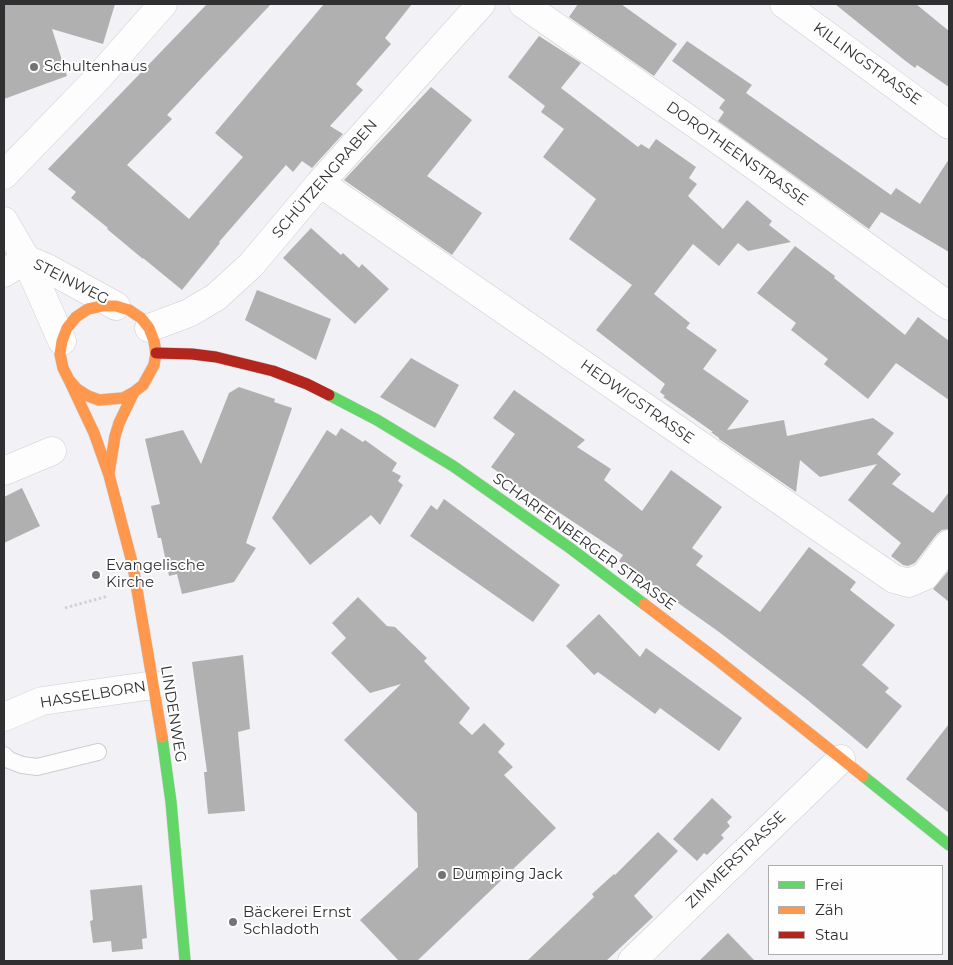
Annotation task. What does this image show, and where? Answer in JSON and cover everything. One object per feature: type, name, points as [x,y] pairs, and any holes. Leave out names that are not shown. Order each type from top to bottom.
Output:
[{"type":"street","points":[[4,175],[97,79],[163,4]]},
{"type":"street","name":"SCHÜTZENGRABEN","points":[[153,341],[189,313],[216,297],[251,265],[320,183],[481,4]]},
{"type":"street","name":"DOROTHEENSTRASSE","points":[[523,4],[720,141],[949,306]]},
{"type":"street","name":"KILLINGSTRASSE","points":[[784,4],[949,125]]},
{"type":"street","name":"HEDWIGSTRASSE","points":[[320,183],[894,579],[909,584],[925,576],[949,544]]},
{"type":"street","name":"STEINWEG","points":[[4,221],[15,266],[62,341]]},
{"type":"street","name":"STEINWEG","points":[[15,266],[47,268],[116,306]]},
{"type":"street","points":[[102,306],[116,306],[129,310],[141,318],[153,341],[154,365],[150,375],[143,385],[124,398],[100,400],[88,396],[77,389],[69,380],[63,368],[60,354],[67,328],[76,317],[88,310],[102,306]]},
{"type":"street","name":"SCHARFENBERGER STRASSE","points":[[153,341],[273,370],[307,384],[378,420],[453,466],[570,548],[714,658],[949,845]]},
{"type":"street","name":"LINDENWEG","points":[[69,380],[94,433],[109,475],[134,566],[171,802],[185,961]]},
{"type":"street","name":"LINDENWEG","points":[[109,475],[115,436],[134,392]]},
{"type":"street","points":[[4,471],[52,451]]},
{"type":"street","name":"HASSELBORN","points":[[4,717],[42,701],[154,685]]},
{"type":"street","name":"ZIMMERSTRASSE","points":[[632,961],[841,759]]},
{"type":"lane","points":[[4,755],[22,765],[37,767],[98,752]]},
{"type":"path","points":[[65,608],[138,588]]},
{"type":"building","points":[[4,4],[115,4],[103,44],[52,29],[67,76],[4,99]]},
{"type":"building","points":[[207,4],[271,4],[167,115],[172,119],[127,165],[189,219],[243,157],[215,133],[324,4],[412,4],[385,38],[391,44],[356,84],[363,90],[330,126],[343,134],[312,168],[302,161],[293,172],[286,165],[219,242],[182,290],[71,198],[76,192],[48,169]]},
{"type":"building","points":[[578,4],[621,4],[677,44],[654,76],[569,17]]},
{"type":"building","points":[[835,4],[916,4],[949,31],[949,87],[917,65],[915,68]]},
{"type":"building","points":[[539,36],[581,63],[561,88],[638,147],[641,144],[649,149],[656,139],[696,167],[689,178],[697,184],[688,196],[723,229],[747,200],[772,221],[769,225],[791,242],[748,251],[738,243],[719,266],[693,244],[654,294],[690,323],[686,328],[717,350],[703,369],[749,401],[727,430],[784,420],[787,436],[873,418],[894,433],[877,454],[901,474],[892,484],[933,513],[949,492],[949,529],[942,530],[937,534],[915,563],[908,566],[903,565],[891,556],[901,543],[848,500],[877,464],[820,477],[800,460],[796,492],[719,439],[711,432],[713,432],[663,397],[665,396],[660,392],[665,384],[596,330],[632,285],[569,239],[596,199],[543,157],[564,129],[541,112],[545,106],[508,77]]},
{"type":"building","points":[[687,41],[752,85],[746,93],[891,195],[896,188],[920,204],[949,159],[949,252],[881,212],[869,229],[718,121],[724,112],[719,108],[725,100],[672,61]]},
{"type":"building","points":[[431,87],[472,120],[427,176],[482,213],[452,255],[344,180]]},
{"type":"building","points":[[311,228],[341,255],[343,253],[359,268],[362,264],[389,289],[355,324],[283,258]]},
{"type":"building","points":[[795,246],[835,276],[834,278],[905,335],[918,317],[949,341],[949,400],[896,363],[868,399],[824,364],[828,359],[791,330],[796,323],[757,293]]},
{"type":"building","points":[[257,290],[331,319],[316,360],[245,320]]},
{"type":"building","points":[[411,358],[459,385],[435,428],[380,397]]},
{"type":"building","points":[[239,387],[275,399],[274,402],[292,408],[246,543],[256,548],[234,582],[182,594],[177,574],[169,576],[161,538],[158,538],[151,506],[160,504],[145,439],[183,430],[201,464],[229,393]]},
{"type":"building","points":[[514,390],[585,440],[577,447],[611,469],[604,480],[642,511],[671,470],[722,507],[692,548],[703,556],[696,565],[760,612],[809,547],[856,582],[850,590],[895,625],[862,665],[889,688],[885,692],[902,706],[867,749],[805,698],[719,632],[619,561],[623,555],[491,467],[515,434],[493,418]]},
{"type":"building","points":[[341,428],[363,442],[365,440],[397,463],[392,471],[401,476],[398,481],[403,485],[380,525],[371,515],[310,565],[272,518],[327,430],[336,436]]},
{"type":"building","points":[[22,488],[40,526],[4,543],[4,497]]},
{"type":"building","points":[[444,499],[560,585],[533,622],[410,536],[431,505],[437,510]]},
{"type":"building","points":[[949,570],[949,602],[933,589]]},
{"type":"building","points":[[358,597],[387,626],[395,627],[427,658],[424,661],[470,708],[459,723],[472,735],[484,723],[505,744],[498,752],[513,767],[504,775],[556,828],[417,961],[399,961],[360,920],[418,867],[417,813],[344,740],[401,684],[370,693],[331,653],[346,638],[332,623]]},
{"type":"building","points":[[599,614],[640,657],[646,648],[742,718],[719,751],[660,708],[655,714],[598,672],[594,675],[566,646]]},
{"type":"building","points":[[243,655],[250,729],[238,732],[245,811],[208,814],[204,772],[207,772],[192,662]]},
{"type":"building","points":[[949,724],[949,813],[906,779]]},
{"type":"building","points":[[712,798],[732,817],[727,822],[730,826],[721,835],[724,838],[707,855],[704,853],[697,861],[673,839]]},
{"type":"building","points":[[658,832],[678,851],[634,896],[653,917],[606,961],[527,961],[594,897],[592,894],[615,875]]},
{"type":"building","points":[[142,885],[147,938],[142,939],[143,949],[112,952],[111,941],[93,943],[90,921],[93,920],[90,890]]},
{"type":"building","points":[[728,933],[755,961],[699,961]]},
{"type":"traffic: fast","points":[[329,395],[377,420],[453,466],[570,548],[644,604]]},
{"type":"traffic: fast","points":[[162,737],[171,802],[185,961]]},
{"type":"traffic: fast","points":[[863,776],[949,845]]},
{"type":"traffic: slow","points":[[109,473],[119,423],[134,392],[143,385],[154,365],[156,353],[149,328],[141,318],[129,310],[116,306],[88,309],[76,317],[67,328],[62,341],[60,354],[63,368],[69,380],[77,389],[99,400],[123,398],[134,392]]},
{"type":"traffic: slow","points":[[69,380],[94,433],[109,475],[133,566],[162,737]]},
{"type":"traffic: slow","points":[[644,604],[863,776]]},
{"type":"traffic: jam","points":[[156,353],[216,357],[273,371],[329,395]]},
{"type":"place","name":"Schultenhaus","points":[[34,67]]},
{"type":"place","name":"Evangelische Kirche","points":[[96,575]]},
{"type":"place","name":"Dumping Jack","points":[[442,875]]},
{"type":"place","name":"Bäckerei Ernst Schladoth","points":[[233,922]]}]
